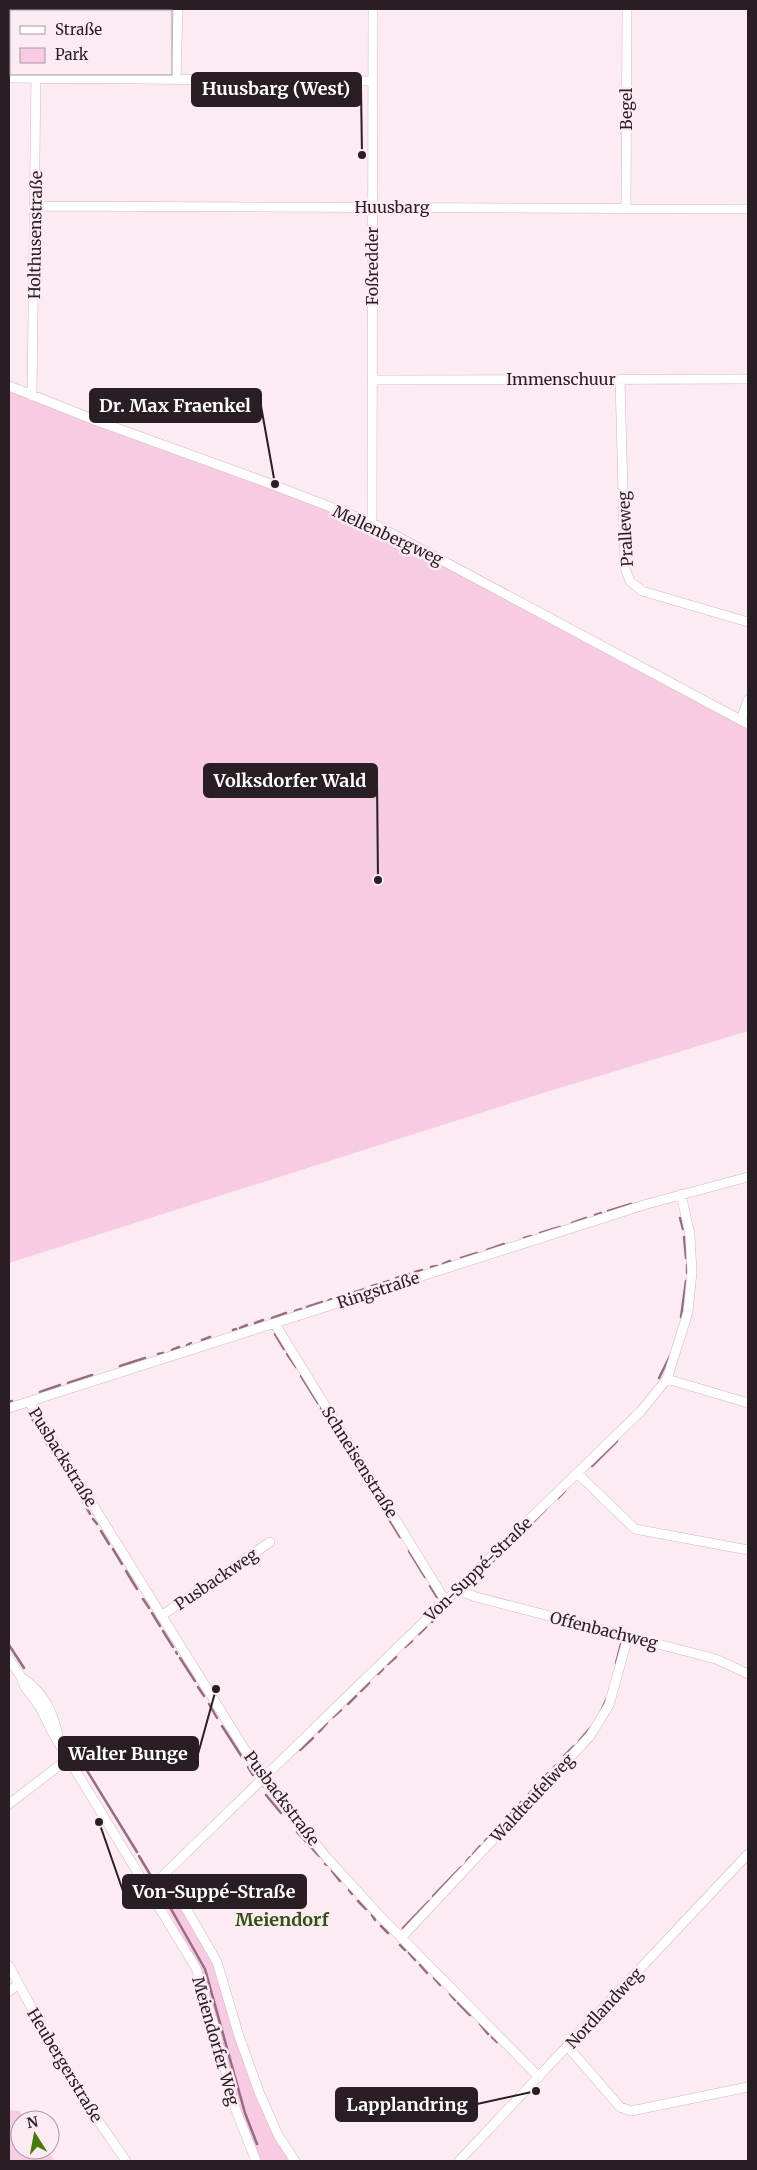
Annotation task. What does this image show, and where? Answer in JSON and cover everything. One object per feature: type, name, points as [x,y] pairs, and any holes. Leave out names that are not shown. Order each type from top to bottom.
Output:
[{"type":"street","points":[[176,78],[178,9]]},
{"type":"street","name":"Foßredder","points":[[372,523],[373,9]]},
{"type":"street","name":"Begel","points":[[626,208],[627,9]]},
{"type":"street","points":[[9,78],[36,76],[373,81]]},
{"type":"street","name":"Holthusenstraße","points":[[32,396],[36,206],[36,76]]},
{"type":"street","name":"Huusbarg","points":[[36,206],[748,209]]},
{"type":"street","name":"Pralleweg","points":[[620,379],[625,568],[630,581],[642,591],[748,622]]},
{"type":"street","name":"Immenschuur","points":[[373,380],[748,379]]},
{"type":"street","name":"Mellenbergweg","points":[[9,386],[372,523],[745,722]]},
{"type":"street","points":[[745,722],[748,700]]},
{"type":"street","name":"Ringstraße","points":[[9,1408],[681,1194],[748,1177]]},
{"type":"street","name":"Von-Suppé-Straße","points":[[149,1889],[641,1411],[667,1379],[688,1312],[692,1272],[690,1235],[681,1194]]},
{"type":"street","name":"Schneisenstraße","points":[[275,1324],[445,1600]]},
{"type":"street","points":[[667,1379],[748,1403]]},
{"type":"street","name":"Pusbackstraße","points":[[29,1402],[263,1779],[328,1859],[401,1938],[538,2078]]},
{"type":"street","points":[[577,1473],[635,1529],[748,1550]]},
{"type":"street","name":"Pusbackweg","points":[[162,1616],[270,1542]]},
{"type":"street","name":"Offenbachweg","points":[[458,1590],[476,1597],[716,1659],[748,1674]]},
{"type":"street","name":"Waldteufelweg","points":[[401,1938],[590,1736],[609,1705],[628,1637]]},
{"type":"street","name":"Meiendorfer Weg","points":[[9,1659],[21,1677],[47,1702],[60,1745],[196,1968],[213,2022],[234,2105],[256,2161]]},
{"type":"street","points":[[9,1804],[68,1758]]},
{"type":"street","name":"Nordlandweg","points":[[459,2161],[748,1854]]},
{"type":"street","name":"Meiendorfer Weg","points":[[166,1874],[217,1962],[259,2092],[278,2135],[295,2161]]},
{"type":"street","name":"Heubergerstraße","points":[[9,1966],[71,2082],[126,2161]]},
{"type":"street","points":[[9,1991],[18,1985]]},
{"type":"street","points":[[568,2046],[620,2107],[631,2111],[748,2087]]},
{"type":"green space","points":[[9,391],[375,528],[748,728],[748,1031],[543,1093],[9,1263]]},
{"type":"green space","points":[[171,1885],[215,1968],[251,2084],[269,2122],[293,2161],[261,2161],[237,2101],[203,1974],[158,1891],[163,1887]]},
{"type":"green space","points":[[9,2110],[10,2160],[55,2161],[9,2161]]},
{"type":"waterway","points":[[608,1211],[631,1204]]},
{"type":"waterway","points":[[595,1215],[601,1213]]},
{"type":"waterway","points":[[572,1223],[586,1218]]},
{"type":"waterway","points":[[680,1218],[683,1229]]},
{"type":"waterway","points":[[540,1233],[560,1227]]},
{"type":"waterway","points":[[524,1238],[531,1236]]},
{"type":"waterway","points":[[684,1237],[686,1258]]},
{"type":"waterway","points":[[487,1250],[504,1244]]},
{"type":"waterway","points":[[461,1258],[477,1253]]},
{"type":"waterway","points":[[443,1264],[450,1261]]},
{"type":"waterway","points":[[687,1265],[687,1273]]},
{"type":"waterway","points":[[431,1267],[437,1266]]},
{"type":"waterway","points":[[415,1272],[422,1270]]},
{"type":"waterway","points":[[396,1278],[409,1274]]},
{"type":"waterway","points":[[372,1286],[389,1281]]},
{"type":"waterway","points":[[681,1317],[686,1281]]},
{"type":"waterway","points":[[355,1292],[365,1289]]},
{"type":"waterway","points":[[336,1298],[340,1297]]},
{"type":"waterway","points":[[307,1307],[322,1302]]},
{"type":"waterway","points":[[295,1311],[301,1309]]},
{"type":"waterway","points":[[272,1318],[286,1313]]},
{"type":"waterway","points":[[255,1323],[263,1320]]},
{"type":"waterway","points":[[240,1328],[247,1325]]},
{"type":"waterway","points":[[275,1334],[284,1349]]},
{"type":"waterway","points":[[202,1340],[210,1337]]},
{"type":"waterway","points":[[187,1345],[191,1343]]},
{"type":"waterway","points":[[172,1350],[179,1347]]},
{"type":"waterway","points":[[158,1354],[163,1353]]},
{"type":"waterway","points":[[287,1354],[296,1367]]},
{"type":"waterway","points":[[659,1378],[670,1356]]},
{"type":"waterway","points":[[120,1366],[145,1358]]},
{"type":"waterway","points":[[68,1383],[92,1375]]},
{"type":"waterway","points":[[301,1376],[318,1403]]},
{"type":"waterway","points":[[40,1392],[60,1385]]},
{"type":"waterway","points":[[321,1408],[329,1420]]},
{"type":"waterway","points":[[28,1412],[34,1422]]},
{"type":"waterway","points":[[39,1430],[55,1457]]},
{"type":"waterway","points":[[335,1431],[340,1438]]},
{"type":"waterway","points":[[592,1466],[617,1441]]},
{"type":"waterway","points":[[343,1443],[346,1448]]},
{"type":"waterway","points":[[348,1451],[353,1459]]},
{"type":"waterway","points":[[59,1463],[64,1471]]},
{"type":"waterway","points":[[357,1466],[366,1481]]},
{"type":"waterway","points":[[68,1477],[78,1493]]},
{"type":"waterway","points":[[558,1498],[565,1491]]},
{"type":"waterway","points":[[372,1492],[381,1505]]},
{"type":"waterway","points":[[81,1498],[90,1514]]},
{"type":"waterway","points":[[524,1531],[546,1509]]},
{"type":"waterway","points":[[384,1511],[400,1537]]},
{"type":"waterway","points":[[93,1519],[97,1524]]},
{"type":"waterway","points":[[101,1531],[109,1544]]},
{"type":"waterway","points":[[512,1543],[520,1535]]},
{"type":"waterway","points":[[113,1549],[122,1564]]},
{"type":"waterway","points":[[499,1555],[505,1550]]},
{"type":"waterway","points":[[409,1551],[425,1577]]},
{"type":"waterway","points":[[484,1570],[494,1560]]},
{"type":"waterway","points":[[126,1571],[137,1589]]},
{"type":"waterway","points":[[430,1586],[437,1597]]},
{"type":"waterway","points":[[143,1599],[149,1608]]},
{"type":"waterway","points":[[445,1608],[451,1602]]},
{"type":"waterway","points":[[152,1613],[160,1626]]},
{"type":"waterway","points":[[432,1622],[439,1613]]},
{"type":"waterway","points":[[419,1634],[426,1627]]},
{"type":"waterway","points":[[163,1631],[173,1647]]},
{"type":"waterway","points":[[405,1647],[412,1641]]},
{"type":"waterway","points":[[616,1663],[621,1644]]},
{"type":"waterway","points":[[9,1645],[24,1668]]},
{"type":"waterway","points":[[388,1664],[396,1657]]},
{"type":"waterway","points":[[180,1658],[195,1681]]},
{"type":"waterway","points":[[378,1674],[383,1669]]},
{"type":"waterway","points":[[361,1691],[369,1683]]},
{"type":"waterway","points":[[198,1687],[204,1696]]},
{"type":"waterway","points":[[348,1704],[356,1696]]},
{"type":"waterway","points":[[602,1709],[607,1698]]},
{"type":"waterway","points":[[209,1704],[217,1718]]},
{"type":"waterway","points":[[333,1717],[341,1710]]},
{"type":"waterway","points":[[319,1732],[327,1723]]},
{"type":"waterway","points":[[222,1726],[242,1757]]},
{"type":"waterway","points":[[579,1741],[591,1727]]},
{"type":"waterway","points":[[67,1738],[137,1852]]},
{"type":"waterway","points":[[300,1750],[313,1738]]},
{"type":"waterway","points":[[564,1756],[574,1746]]},
{"type":"waterway","points":[[554,1767],[558,1764]]},
{"type":"waterway","points":[[248,1767],[253,1775]]},
{"type":"waterway","points":[[543,1779],[548,1773]]},
{"type":"waterway","points":[[529,1794],[539,1784]]},
{"type":"waterway","points":[[266,1795],[281,1813]]},
{"type":"waterway","points":[[511,1813],[521,1802]]},
{"type":"waterway","points":[[492,1834],[498,1826]]},
{"type":"waterway","points":[[297,1832],[319,1856]]},
{"type":"waterway","points":[[485,1841],[488,1838]]},
{"type":"waterway","points":[[473,1854],[480,1846]]},
{"type":"waterway","points":[[139,1856],[151,1876]]},
{"type":"waterway","points":[[466,1862],[470,1857]]},
{"type":"waterway","points":[[433,1896],[461,1867]]},
{"type":"waterway","points":[[332,1871],[340,1881]]},
{"type":"waterway","points":[[349,1890],[352,1894]]},
{"type":"waterway","points":[[162,1893],[205,1969],[245,2113],[257,2144]]},
{"type":"waterway","points":[[358,1901],[366,1909]]},
{"type":"waterway","points":[[403,1928],[429,1901]]},
{"type":"waterway","points":[[372,1915],[375,1920]]},
{"type":"waterway","points":[[381,1926],[388,1933]]},
{"type":"waterway","points":[[400,1945],[405,1950]]},
{"type":"waterway","points":[[409,1953],[415,1960]]},
{"type":"waterway","points":[[420,1965],[427,1973]]},
{"type":"waterway","points":[[434,1978],[440,1985]]},
{"type":"waterway","points":[[450,1994],[455,2000]]},
{"type":"waterway","points":[[458,2003],[470,2015]]},
{"type":"waterway","points":[[480,2024],[488,2034]]},
{"type":"waterway","points":[[492,2037],[497,2042]]},
{"type":"place","name":"Huusbarg (West)","points":[[362,155]]},
{"type":"place","name":"Dr. Max Fraenkel","points":[[275,484]]},
{"type":"place","name":"Volksdorfer Wald","points":[[378,880]]},
{"type":"place","name":"Walter Bunge","points":[[216,1689]]},
{"type":"place","name":"Von-Suppé-Straße","points":[[99,1822]]},
{"type":"place","name":"Lapplandring","points":[[536,2091]]},
{"type":"district","name":"Meiendorf","points":[[282,1920]]}]
